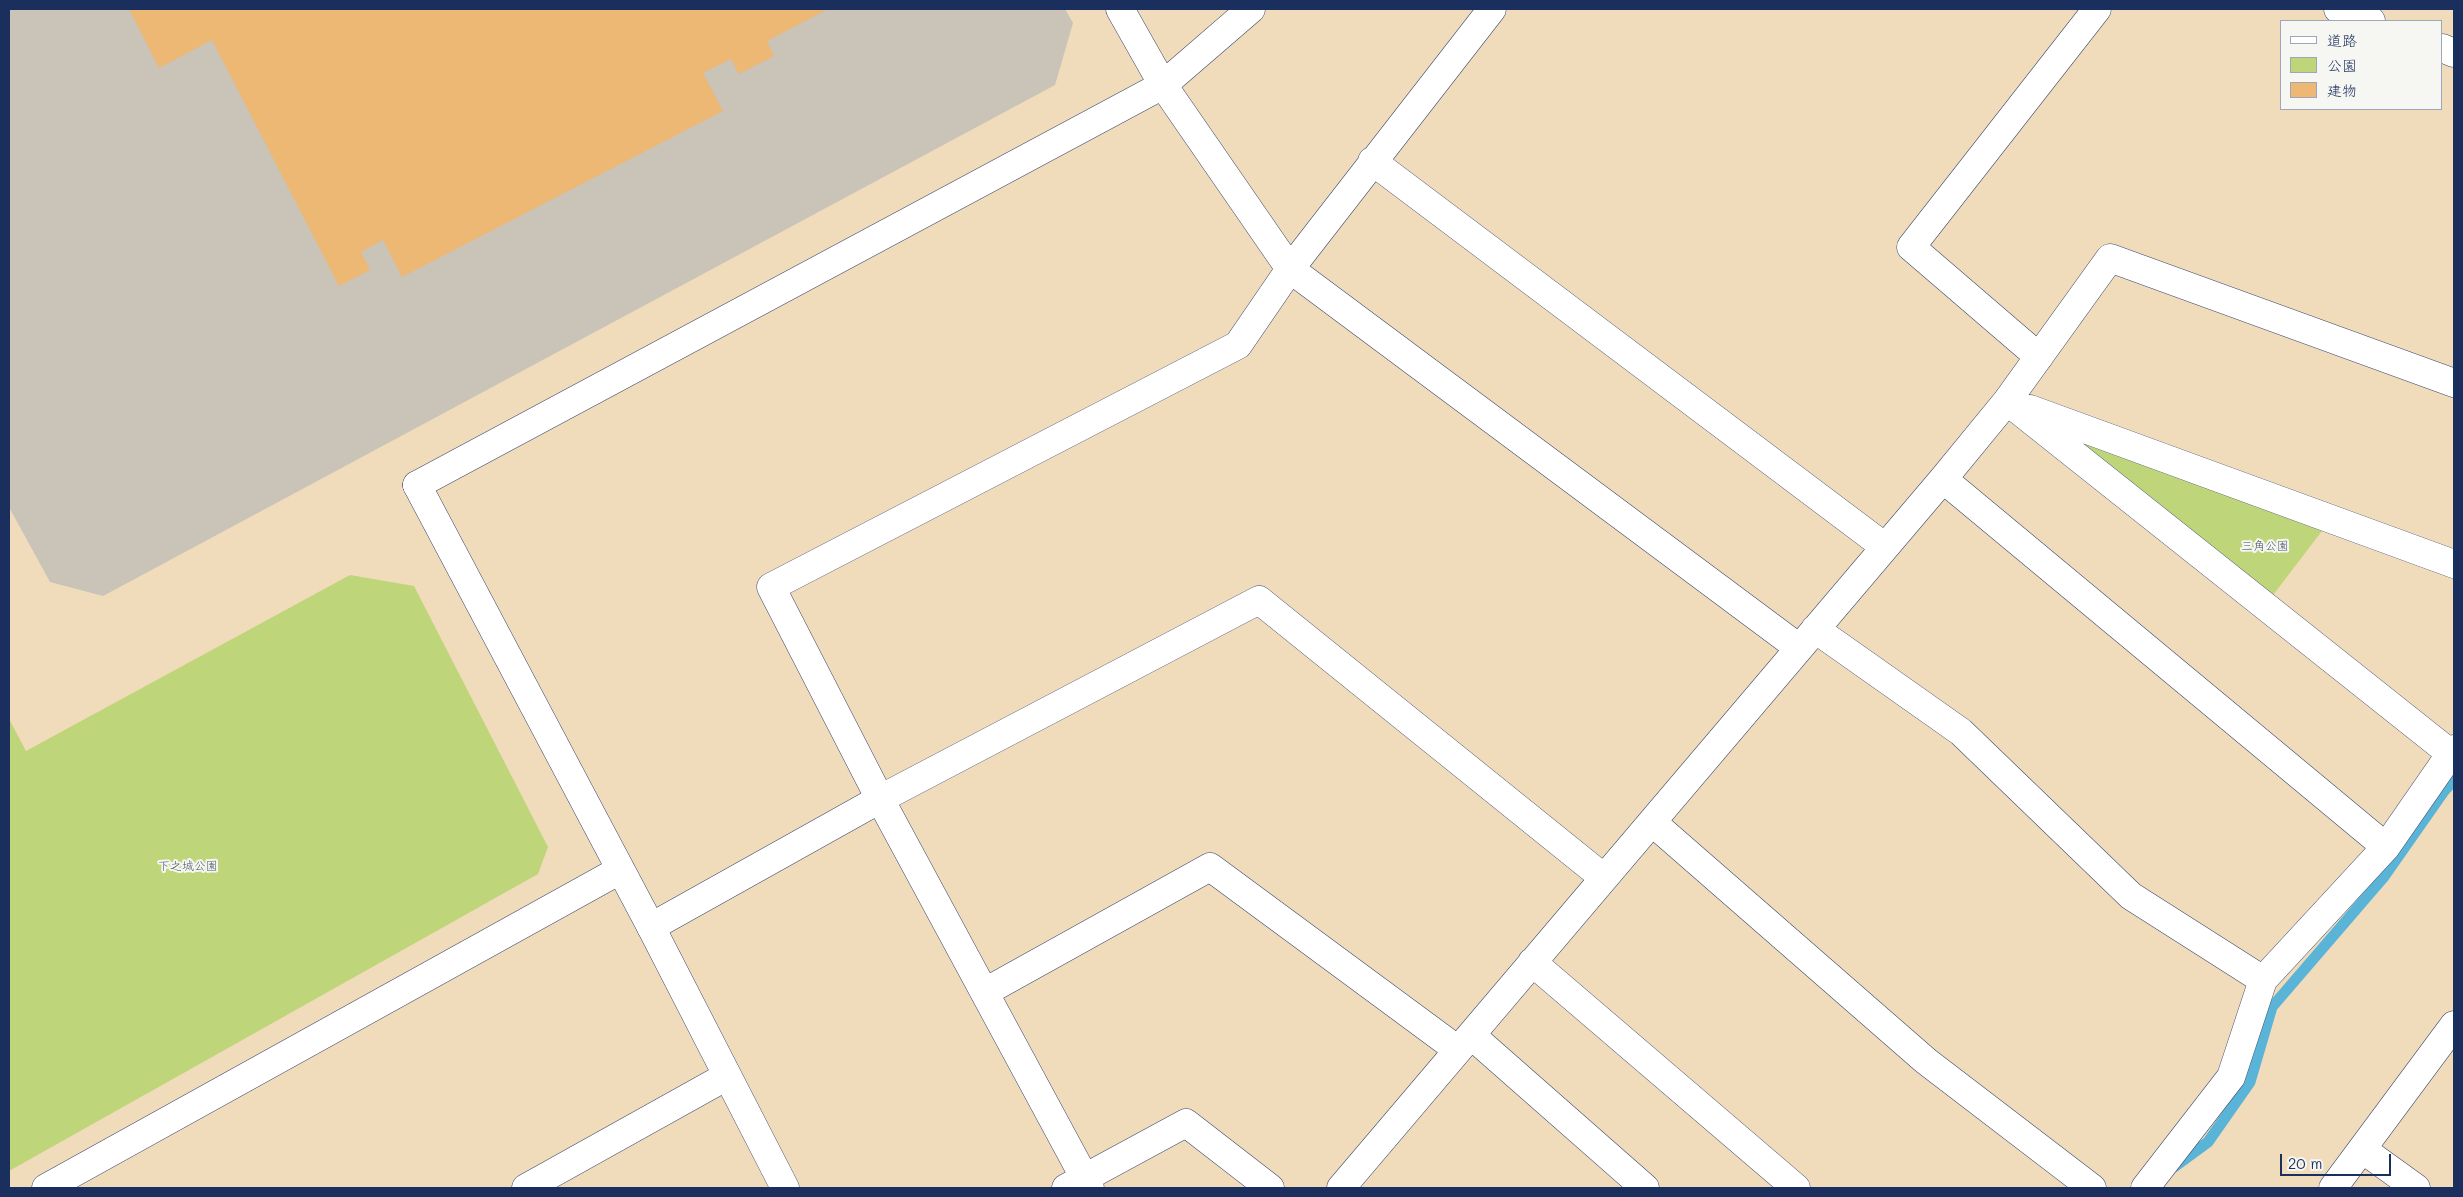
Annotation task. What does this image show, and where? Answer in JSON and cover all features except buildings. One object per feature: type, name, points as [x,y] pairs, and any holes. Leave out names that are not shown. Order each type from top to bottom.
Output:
[{"type":"street","points":[[1120,9],[1163,85],[1290,269],[1807,639],[1961,732],[2131,896],[2263,980]]},
{"type":"street","points":[[785,1188],[651,927],[417,485],[1163,85],[1251,9]]},
{"type":"street","points":[[1270,1188],[1186,1123],[1080,1185],[985,992],[880,799],[771,587],[1238,345],[1290,269],[1372,161],[1492,9]]},
{"type":"street","points":[[2039,357],[1911,247],[2097,9]]},
{"type":"street","points":[[2338,9],[2368,20]]},
{"type":"street","points":[[1372,161],[1885,547]]},
{"type":"street","points":[[1341,1188],[2007,401],[2110,258],[2454,383]]},
{"type":"street","points":[[2007,401],[2454,564]]},
{"type":"street","points":[[2007,401],[2452,751],[2386,847],[2263,980],[2231,1077],[2144,1188]]},
{"type":"street","points":[[1943,478],[2386,847]]},
{"type":"street","points":[[651,927],[880,799],[1259,600],[1604,878]]},
{"type":"street","points":[[1652,822],[1926,1061],[2092,1188]]},
{"type":"street","points":[[985,992],[1210,867],[1465,1043],[1645,1188]]},
{"type":"street","points":[[46,1188],[620,870]]},
{"type":"street","points":[[1532,962],[1796,1188]]},
{"type":"street","points":[[2333,1188],[2454,1025]]},
{"type":"street","points":[[526,1188],[727,1076]]},
{"type":"street","points":[[2362,1149],[2416,1188]]},
{"type":"shaded area","points":[[9,9],[1065,9],[1073,23],[1055,85],[103,596],[50,582],[9,507]]},
{"type":"green space","name":"三角公園","points":[[2067,434],[2322,531],[2273,595]]},
{"type":"green space","name":"下之城公園","points":[[350,575],[414,586],[548,847],[538,874],[9,1171],[9,719],[26,751]]},
{"type":"waterway","points":[[2174,1167],[2208,1142],[2250,1082],[2272,1007],[2383,878],[2444,791],[2454,780]]}]
